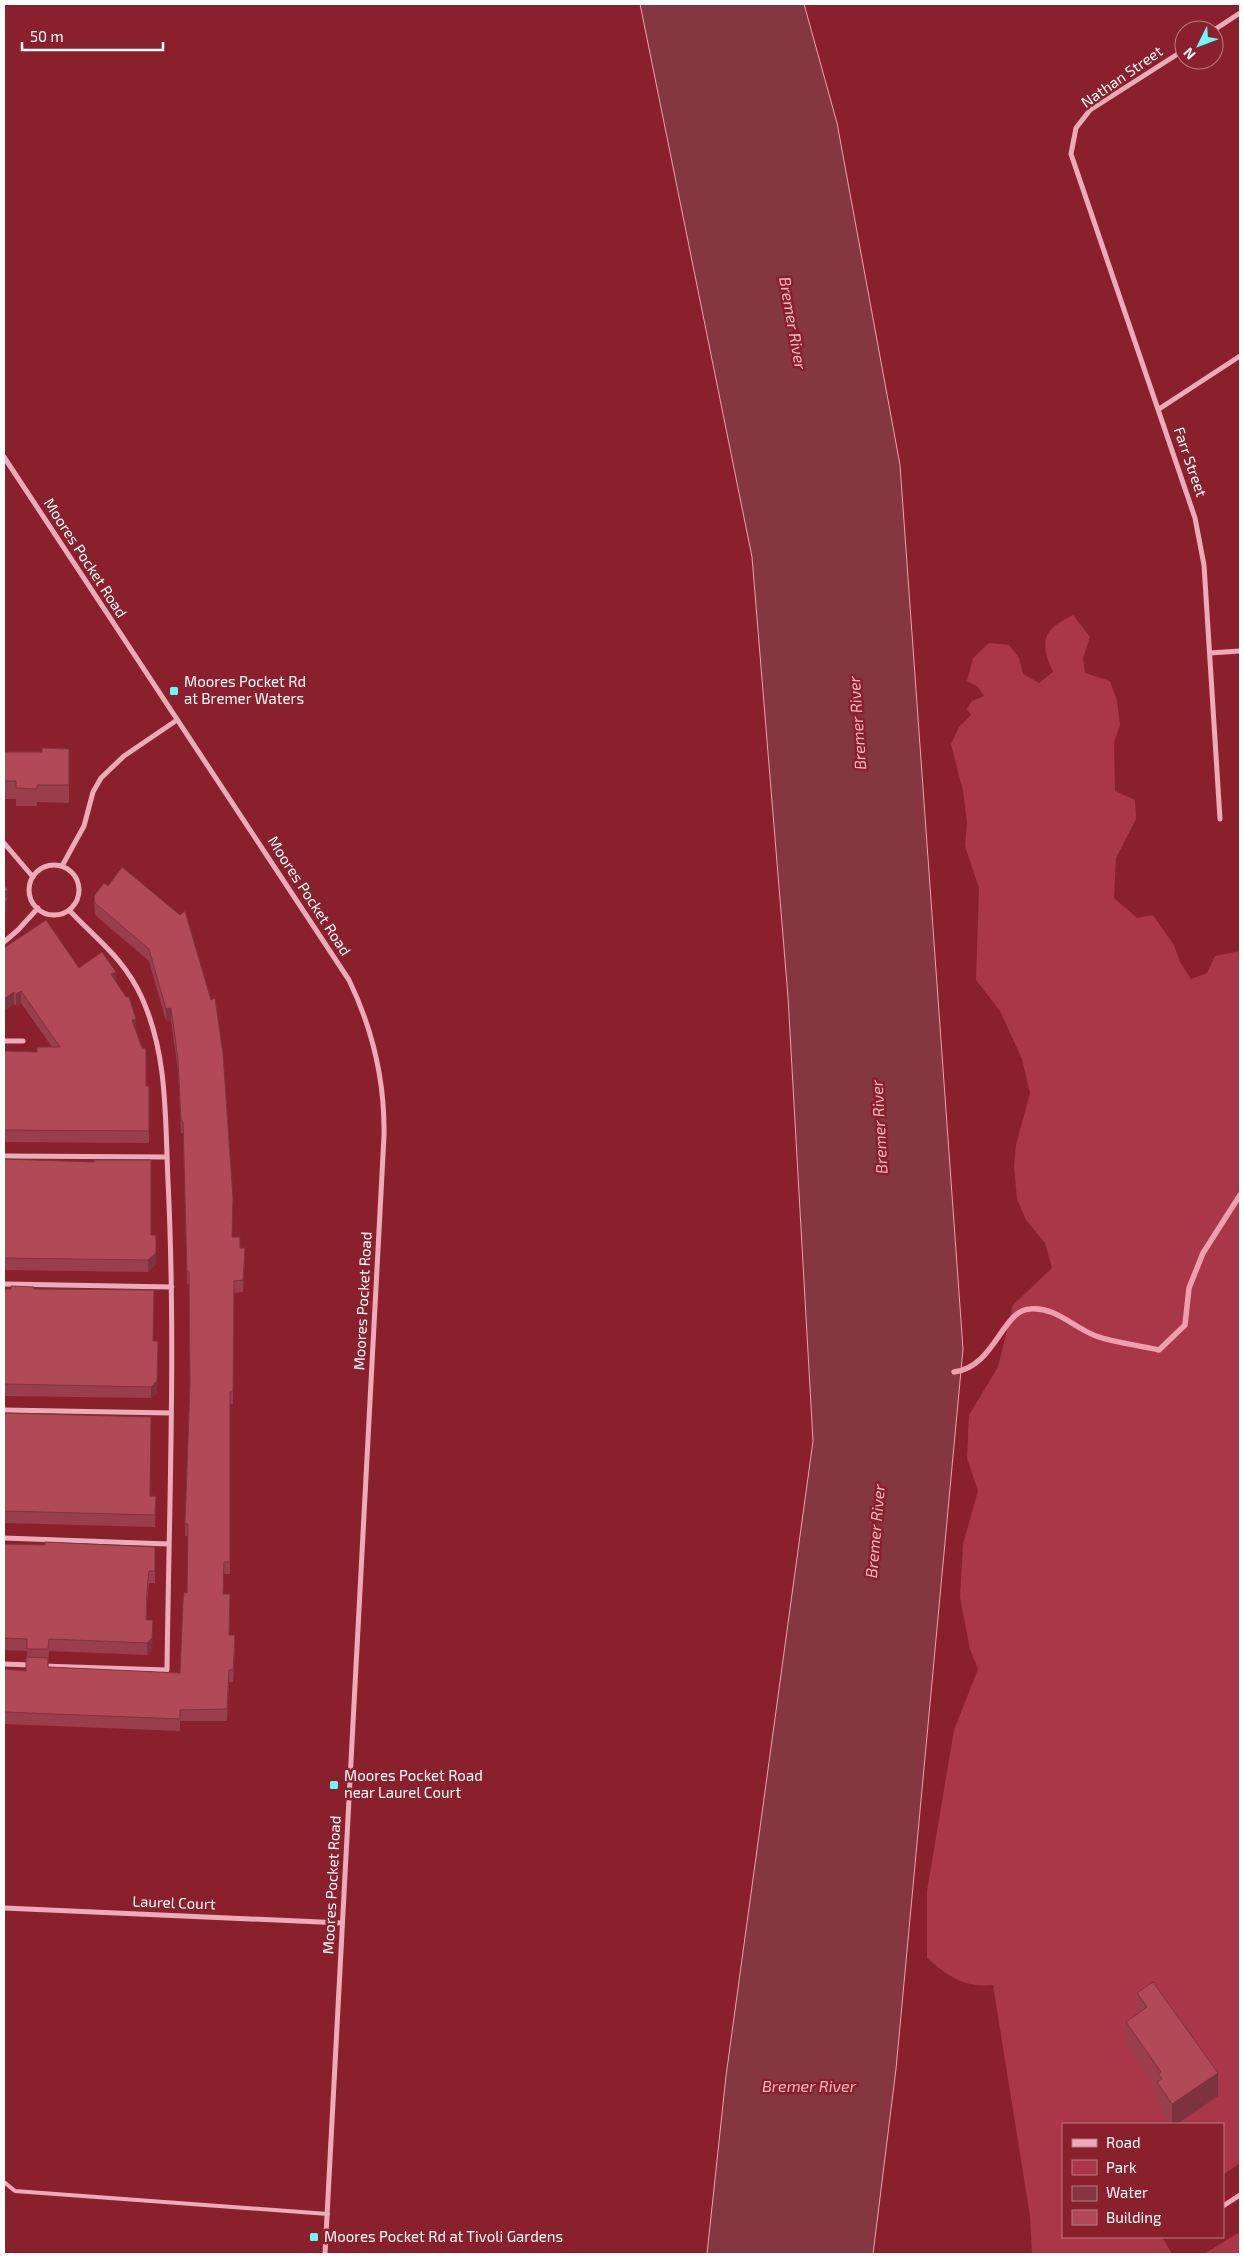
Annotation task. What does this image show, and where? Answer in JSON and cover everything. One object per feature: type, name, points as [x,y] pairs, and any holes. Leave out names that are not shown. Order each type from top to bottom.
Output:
[{"type":"street","points":[[1224,23],[1240,13]]},
{"type":"street","name":"Nathan Street","points":[[1076,128],[1090,110],[1174,56]]},
{"type":"street","name":"Farr Street","points":[[1076,128],[1071,154],[1196,518],[1204,565],[1220,819]]},
{"type":"street","points":[[1159,409],[1240,356]]},
{"type":"street","name":"Moores Pocket Road","points":[[4,457],[349,980],[367,1019],[384,1095],[384,1136],[325,2254]]},
{"type":"street","points":[[1210,653],[1240,651]]},
{"type":"street","points":[[62,866],[84,826],[93,792],[101,778],[124,756],[177,720]]},
{"type":"street","points":[[4,843],[33,877]]},
{"type":"street","points":[[46,866],[62,866],[72,872],[79,886],[78,897],[69,910],[58,914],[50,914],[38,908],[32,901],[30,891],[33,877],[46,866]]},
{"type":"street","points":[[4,942],[38,908]]},
{"type":"street","points":[[4,1664],[167,1670],[172,1287],[161,1057],[142,999],[132,977],[117,957],[69,910]]},
{"type":"street","points":[[4,1041],[23,1041]]},
{"type":"street","points":[[4,1156],[166,1157]]},
{"type":"street","points":[[4,1284],[172,1287]]},
{"type":"street","points":[[4,1410],[171,1413]]},
{"type":"street","points":[[4,1538],[168,1544]]},
{"type":"street","name":"Laurel Court","points":[[4,1908],[342,1922]]},
{"type":"street","points":[[1224,2205],[1240,2195]]},
{"type":"lane","points":[[4,2182],[15,2191],[328,2214]]},
{"type":"green space","points":[[1073,615],[1090,637],[1083,658],[1085,673],[1110,681],[1117,701],[1120,725],[1114,742],[1115,791],[1135,800],[1136,819],[1116,858],[1114,898],[1137,918],[1153,915],[1174,945],[1180,962],[1191,979],[1207,973],[1215,956],[1240,951],[1240,2163],[1224,2174],[1224,2123],[1062,2123],[1062,2238],[1163,2238],[1172,2254],[1032,2254],[1030,2216],[993,1985],[965,1983],[949,1975],[927,1958],[927,1891],[954,1730],[978,1669],[970,1649],[960,1598],[963,1544],[978,1491],[967,1458],[969,1415],[998,1367],[1013,1305],[1052,1268],[1045,1243],[1026,1220],[1017,1199],[1014,1166],[1016,1145],[1030,1093],[1022,1059],[1000,1011],[976,980],[979,888],[965,846],[967,822],[963,791],[951,744],[959,727],[971,715],[967,709],[972,701],[984,696],[978,687],[967,681],[973,658],[989,643],[1009,645],[1019,658],[1023,674],[1039,683],[1053,672],[1046,652],[1046,637],[1063,620]]},
{"type":"green space","points":[[1238,2233],[1240,2237],[1240,2254],[1204,2254]]},
{"type":"water","name":"Bremer River","points":[[640,4],[804,4],[837,123],[900,465],[963,1349],[896,2069],[873,2254],[707,2254],[726,2076],[813,1441],[788,997],[752,557]]},
{"type":"building","points":[[42,748],[69,749],[69,785],[37,785],[37,789],[16,788],[16,781],[4,781],[4,752],[42,752]]},
{"type":"building","points":[[122,867],[180,915],[185,911],[211,1000],[215,998],[223,1054],[233,1198],[232,1237],[240,1237],[240,1248],[245,1248],[243,1280],[234,1281],[233,1392],[230,1392],[230,1562],[224,1562],[223,1594],[230,1594],[229,1635],[235,1635],[233,1670],[229,1670],[227,1709],[180,1710],[180,1719],[4,1712],[4,1669],[26,1671],[26,1657],[48,1658],[48,1667],[180,1673],[183,1602],[184,1592],[187,1593],[188,1524],[185,1524],[190,1384],[189,1272],[187,1272],[183,1121],[181,1121],[178,1059],[171,1008],[166,1009],[149,949],[95,903],[94,896],[104,883],[108,886]]},
{"type":"building","points":[[4,884],[8,890],[4,892]]},
{"type":"building","points":[[46,920],[79,968],[102,952],[116,972],[111,974],[126,997],[129,997],[136,1019],[132,1020],[142,1048],[146,1048],[146,1086],[149,1086],[149,1131],[4,1130],[4,1051],[37,1052],[37,1047],[60,1047],[21,991],[16,994],[14,992],[4,999],[4,948]]},
{"type":"building","points":[[4,1159],[94,1162],[94,1160],[151,1160],[151,1235],[156,1235],[156,1253],[148,1260],[4,1258]]},
{"type":"building","points":[[11,1286],[34,1287],[34,1289],[154,1290],[153,1341],[158,1341],[157,1381],[151,1387],[4,1384],[4,1289],[11,1289]]},
{"type":"building","points":[[4,1413],[151,1417],[150,1496],[156,1496],[155,1515],[4,1511]]},
{"type":"building","points":[[45,1542],[155,1547],[155,1571],[149,1571],[146,1620],[153,1620],[152,1638],[147,1643],[49,1639],[48,1649],[27,1649],[27,1639],[4,1638],[4,1544],[45,1545]]},
{"type":"building","points":[[1153,1982],[1218,2073],[1172,2104],[1157,2082],[1162,2079],[1158,2074],[1161,2072],[1126,2022],[1147,2007],[1137,1993]]},
{"type":"waterway","points":[[954,1372],[968,1368],[979,1360],[989,1350],[1012,1319],[1020,1312],[1030,1309],[1040,1309],[1056,1314],[1096,1336],[1159,1350],[1185,1325],[1189,1288],[1203,1253],[1240,1195]]},
{"type":"place","name":"Moores Pocket Rd at Bremer Waters","points":[[174,691]]},
{"type":"place","name":"Moores Pocket Road near Laurel Court","points":[[334,1785]]},
{"type":"place","name":"Moores Pocket Rd at Tivoli Gardens","points":[[314,2237]]}]
